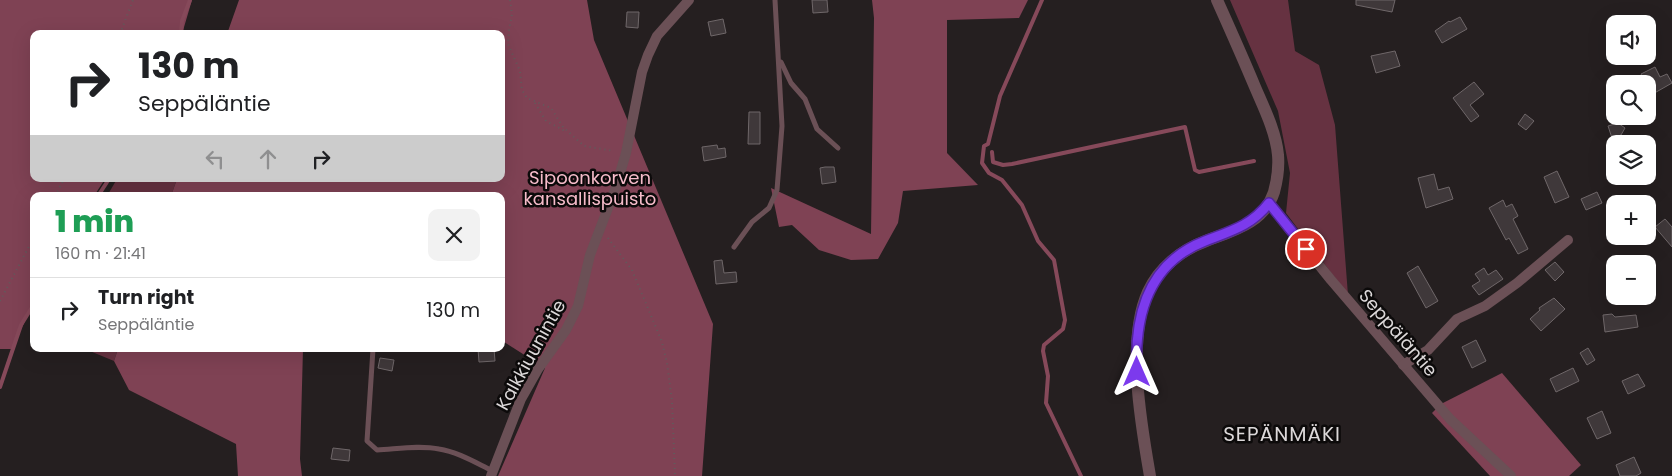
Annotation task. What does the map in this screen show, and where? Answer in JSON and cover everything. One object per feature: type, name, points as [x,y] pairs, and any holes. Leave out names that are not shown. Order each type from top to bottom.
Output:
[{"type":"street","name":"Kalkkiuunintie","points":[[492,474],[521,399],[538,369],[566,330],[578,306],[597,233],[616,187],[626,153],[642,72],[648,55],[658,36],[689,0]]},
{"type":"street","points":[[1150,476],[1141,419],[1136,357],[1140,321],[1148,293],[1159,274],[1176,256],[1189,248],[1237,230],[1253,220],[1269,203],[1274,191],[1277,172],[1278,155],[1267,115],[1217,0]]},
{"type":"street","name":"Seppäläntie","points":[[1269,203],[1403,365],[1450,418],[1511,476]]},
{"type":"street","points":[[1403,365],[1428,350],[1457,319],[1485,306],[1518,283],[1568,240]]},
{"type":"lane","points":[[734,247],[752,222],[769,208],[777,190],[782,126],[776,0]]},
{"type":"lane","points":[[779,54],[791,83],[805,99],[817,129],[838,148]]},
{"type":"lane","points":[[373,352],[367,441],[370,445],[377,450],[440,449],[460,455],[492,474]]},
{"type":"path","points":[[122,30],[133,0]]},
{"type":"path","points":[[510,0],[512,14],[508,30],[508,44],[520,71],[522,90],[527,98],[535,103],[551,108],[568,132]]},
{"type":"path","points":[[535,103],[546,120],[568,132],[584,146],[626,153]]},
{"type":"path","points":[[606,236],[632,270],[662,342],[667,362],[672,401],[675,476]]},
{"type":"path","points":[[0,301],[30,245]]},
{"type":"shaded area","points":[[1230,0],[1288,0],[1295,51],[1319,65],[1335,125],[1348,295],[1286,213],[1290,173],[1278,111]]},
{"type":"shaded area","points":[[115,182],[176,182],[172,192],[109,192]]},
{"type":"shaded area","points":[[92,352],[117,352],[114,361]]},
{"type":"green space","points":[[0,0],[192,0],[183,30],[30,30],[30,182],[103,182],[97,192],[30,192],[30,311],[12,349],[0,349]]},
{"type":"green space","name":"Sipoonkorven kansallispuisto","points":[[239,0],[587,0],[594,40],[713,324],[702,476],[498,476],[545,368],[505,343],[505,192],[172,192],[176,182],[505,182],[505,30],[228,30]]},
{"type":"green space","points":[[872,0],[1028,0],[1019,18],[947,20],[947,153],[978,185],[903,191],[898,223],[878,259],[851,260],[819,250],[792,225],[779,227],[771,188],[871,234],[874,18]]},
{"type":"green space","points":[[117,352],[303,352],[300,459],[302,476],[238,476],[236,444],[129,390],[114,361]]},
{"type":"green space","points":[[1502,373],[1581,465],[1569,476],[1490,476],[1432,413],[1441,404]]},
{"type":"building","points":[[812,0],[827,0],[828,12],[813,13]]},
{"type":"building","points":[[1356,0],[1395,0],[1392,12],[1356,5]]},
{"type":"building","points":[[627,12],[639,12],[638,28],[626,27]]},
{"type":"building","points":[[1460,17],[1467,29],[1442,43],[1435,31],[1449,21]]},
{"type":"building","points":[[723,19],[726,33],[711,36],[708,22]]},
{"type":"building","points":[[1395,51],[1400,66],[1376,73],[1371,56]]},
{"type":"building","points":[[1655,67],[1660,77],[1667,74],[1672,83],[1656,92],[1656,75],[1641,74]]},
{"type":"building","points":[[1474,82],[1484,94],[1470,105],[1479,116],[1471,122],[1453,98]]},
{"type":"building","points":[[749,112],[760,112],[760,144],[748,144]]},
{"type":"building","points":[[1525,114],[1534,121],[1526,130],[1518,124]]},
{"type":"building","points":[[1621,125],[1625,128],[1621,135],[1611,135],[1608,126]]},
{"type":"building","points":[[717,145],[718,149],[725,148],[726,157],[704,161],[702,147]]},
{"type":"building","points":[[834,167],[836,182],[822,184],[820,168]]},
{"type":"building","points":[[1557,171],[1569,197],[1555,203],[1544,177]]},
{"type":"building","points":[[1434,174],[1438,190],[1449,187],[1453,199],[1426,208],[1418,178]]},
{"type":"building","points":[[1597,192],[1602,203],[1586,210],[1581,199]]},
{"type":"building","points":[[1503,200],[1506,207],[1512,204],[1518,216],[1513,219],[1528,249],[1518,254],[1509,238],[1506,240],[1489,208]]},
{"type":"building","points":[[1665,219],[1672,227],[1672,247],[1656,228]]},
{"type":"building","points":[[722,260],[724,273],[736,272],[737,282],[716,284],[714,261]]},
{"type":"building","points":[[1555,262],[1564,272],[1555,281],[1545,270]]},
{"type":"building","points":[[1418,266],[1438,301],[1426,308],[1407,273]]},
{"type":"building","points":[[1484,268],[1488,275],[1496,270],[1503,279],[1479,295],[1472,286],[1480,281],[1475,274]]},
{"type":"building","points":[[1554,298],[1565,309],[1541,331],[1530,319],[1540,310],[1539,308]]},
{"type":"building","points":[[1612,314],[1615,317],[1636,315],[1638,327],[1605,332],[1603,315]]},
{"type":"building","points":[[1476,340],[1486,361],[1472,368],[1462,347]]},
{"type":"building","points":[[1588,348],[1595,360],[1587,365],[1580,353]]},
{"type":"building","points":[[478,352],[494,352],[495,361],[479,362]]},
{"type":"building","points":[[380,358],[394,360],[392,371],[378,368]]},
{"type":"building","points":[[1573,368],[1579,381],[1556,392],[1550,379]]},
{"type":"building","points":[[1638,374],[1645,386],[1628,394],[1622,381]]},
{"type":"building","points":[[1602,411],[1611,433],[1597,439],[1587,418]]},
{"type":"building","points":[[333,448],[350,450],[349,461],[331,459]]},
{"type":"building","points":[[1634,457],[1641,473],[1636,476],[1620,476],[1616,465]]},
{"type":"waterway","points":[[181,30],[182,21],[190,0]]},
{"type":"waterway","points":[[1042,0],[1000,96],[988,144],[984,146],[982,163],[989,173],[1002,180],[1022,205],[1038,241],[1054,260],[1065,320],[1063,329],[1044,345],[1043,351],[1048,376],[1046,403],[1081,476]]},
{"type":"waterway","points":[[992,152],[993,162],[1003,165],[1012,164],[1185,127],[1195,170],[1199,172],[1254,161]]},
{"type":"waterway","points":[[101,192],[107,182]]},
{"type":"waterway","points":[[0,387],[21,325],[30,310]]},
{"type":"district","name":"SEPÄNMÄKI","points":[[1282,434]]},
{"type":"route","points":[[1137,372],[1136,357],[1140,321],[1148,293],[1159,274],[1176,256],[1205,241],[1237,230],[1253,220],[1269,203],[1306,249]]}]
